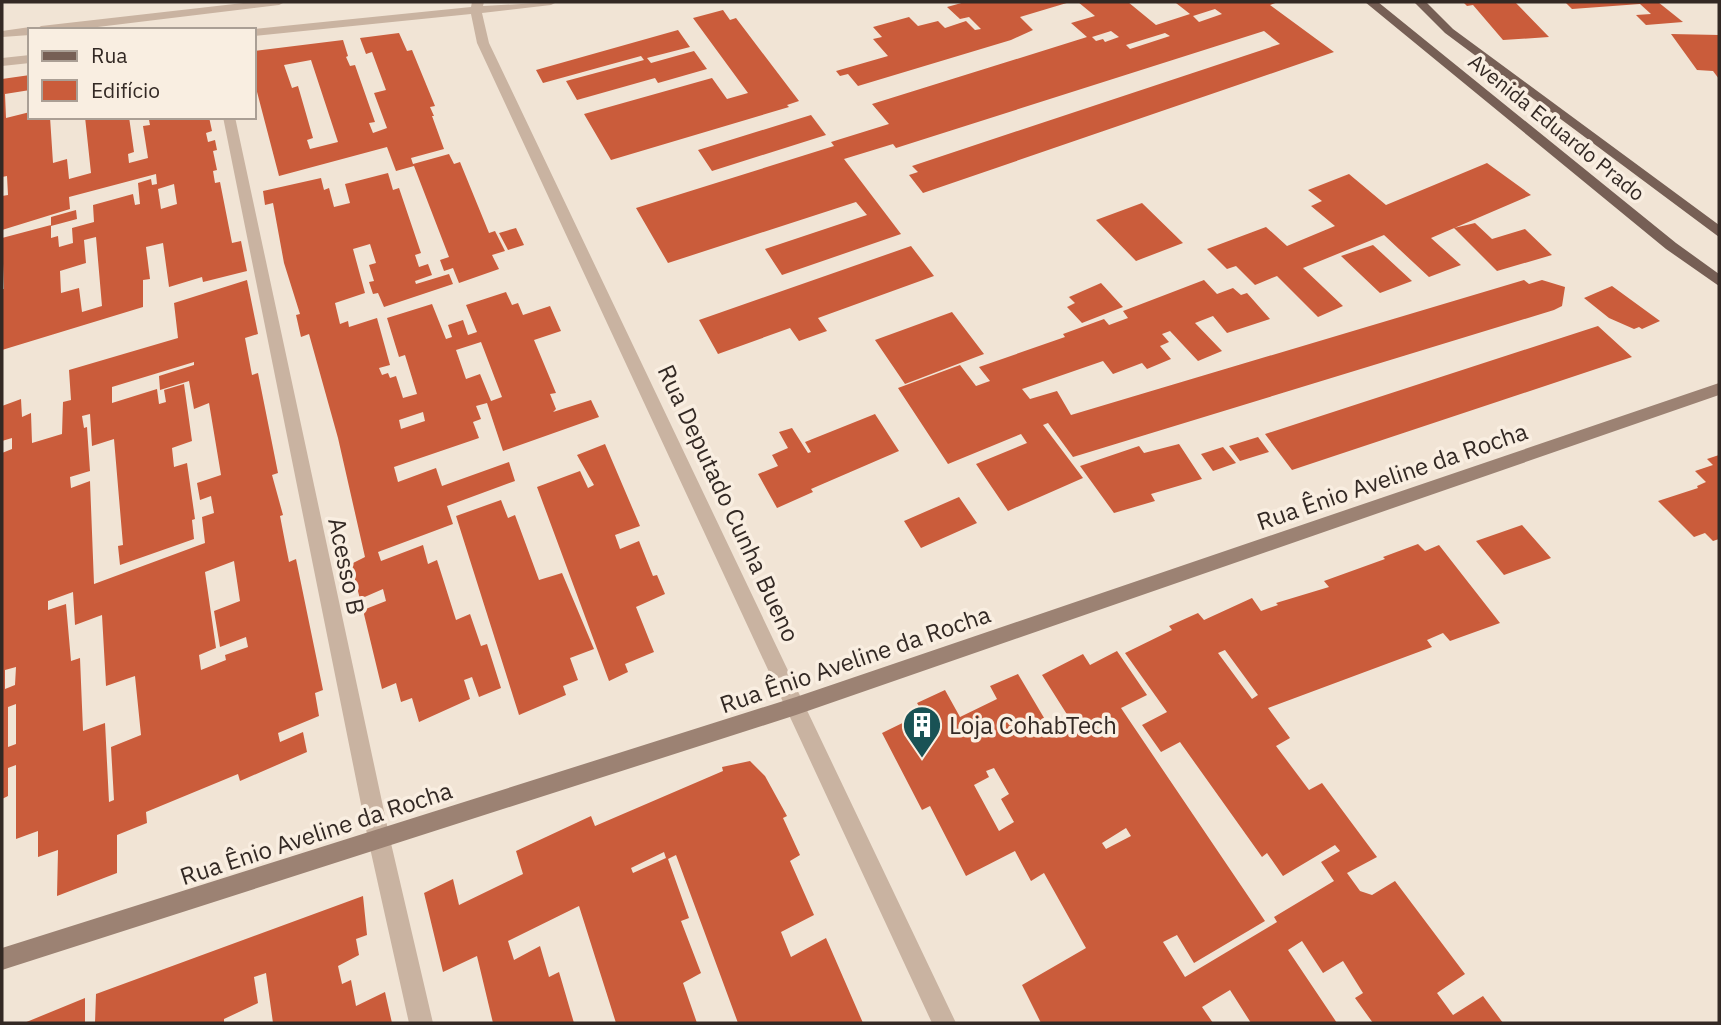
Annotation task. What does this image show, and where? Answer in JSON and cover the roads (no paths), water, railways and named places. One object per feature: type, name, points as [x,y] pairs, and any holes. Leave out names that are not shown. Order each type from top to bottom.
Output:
[{"type":"main road","name":"Avenida Eduardo Prado","points":[[1371,2],[1671,246],[1719,281]]},
{"type":"main road","name":"Avenida Eduardo Prado","points":[[1420,2],[1449,31],[1719,232]]},
{"type":"street","points":[[57,28],[279,2]]},
{"type":"street","points":[[256,33],[477,6],[551,2]]},
{"type":"street","name":"Rua Deputado Cunha Bueno","points":[[477,6],[483,43],[944,1023]]},
{"type":"street","points":[[2,34],[28,31]]},
{"type":"street","points":[[2,62],[28,59]]},
{"type":"street","name":"Acesso B","points":[[229,119],[379,839],[421,1023]]},
{"type":"street","name":"Rua Ênio Aveline da Rocha","points":[[2,959],[796,706],[1719,389]]},
{"type":"place","name":"Loja CohabTech","points":[[922,759]]}]
